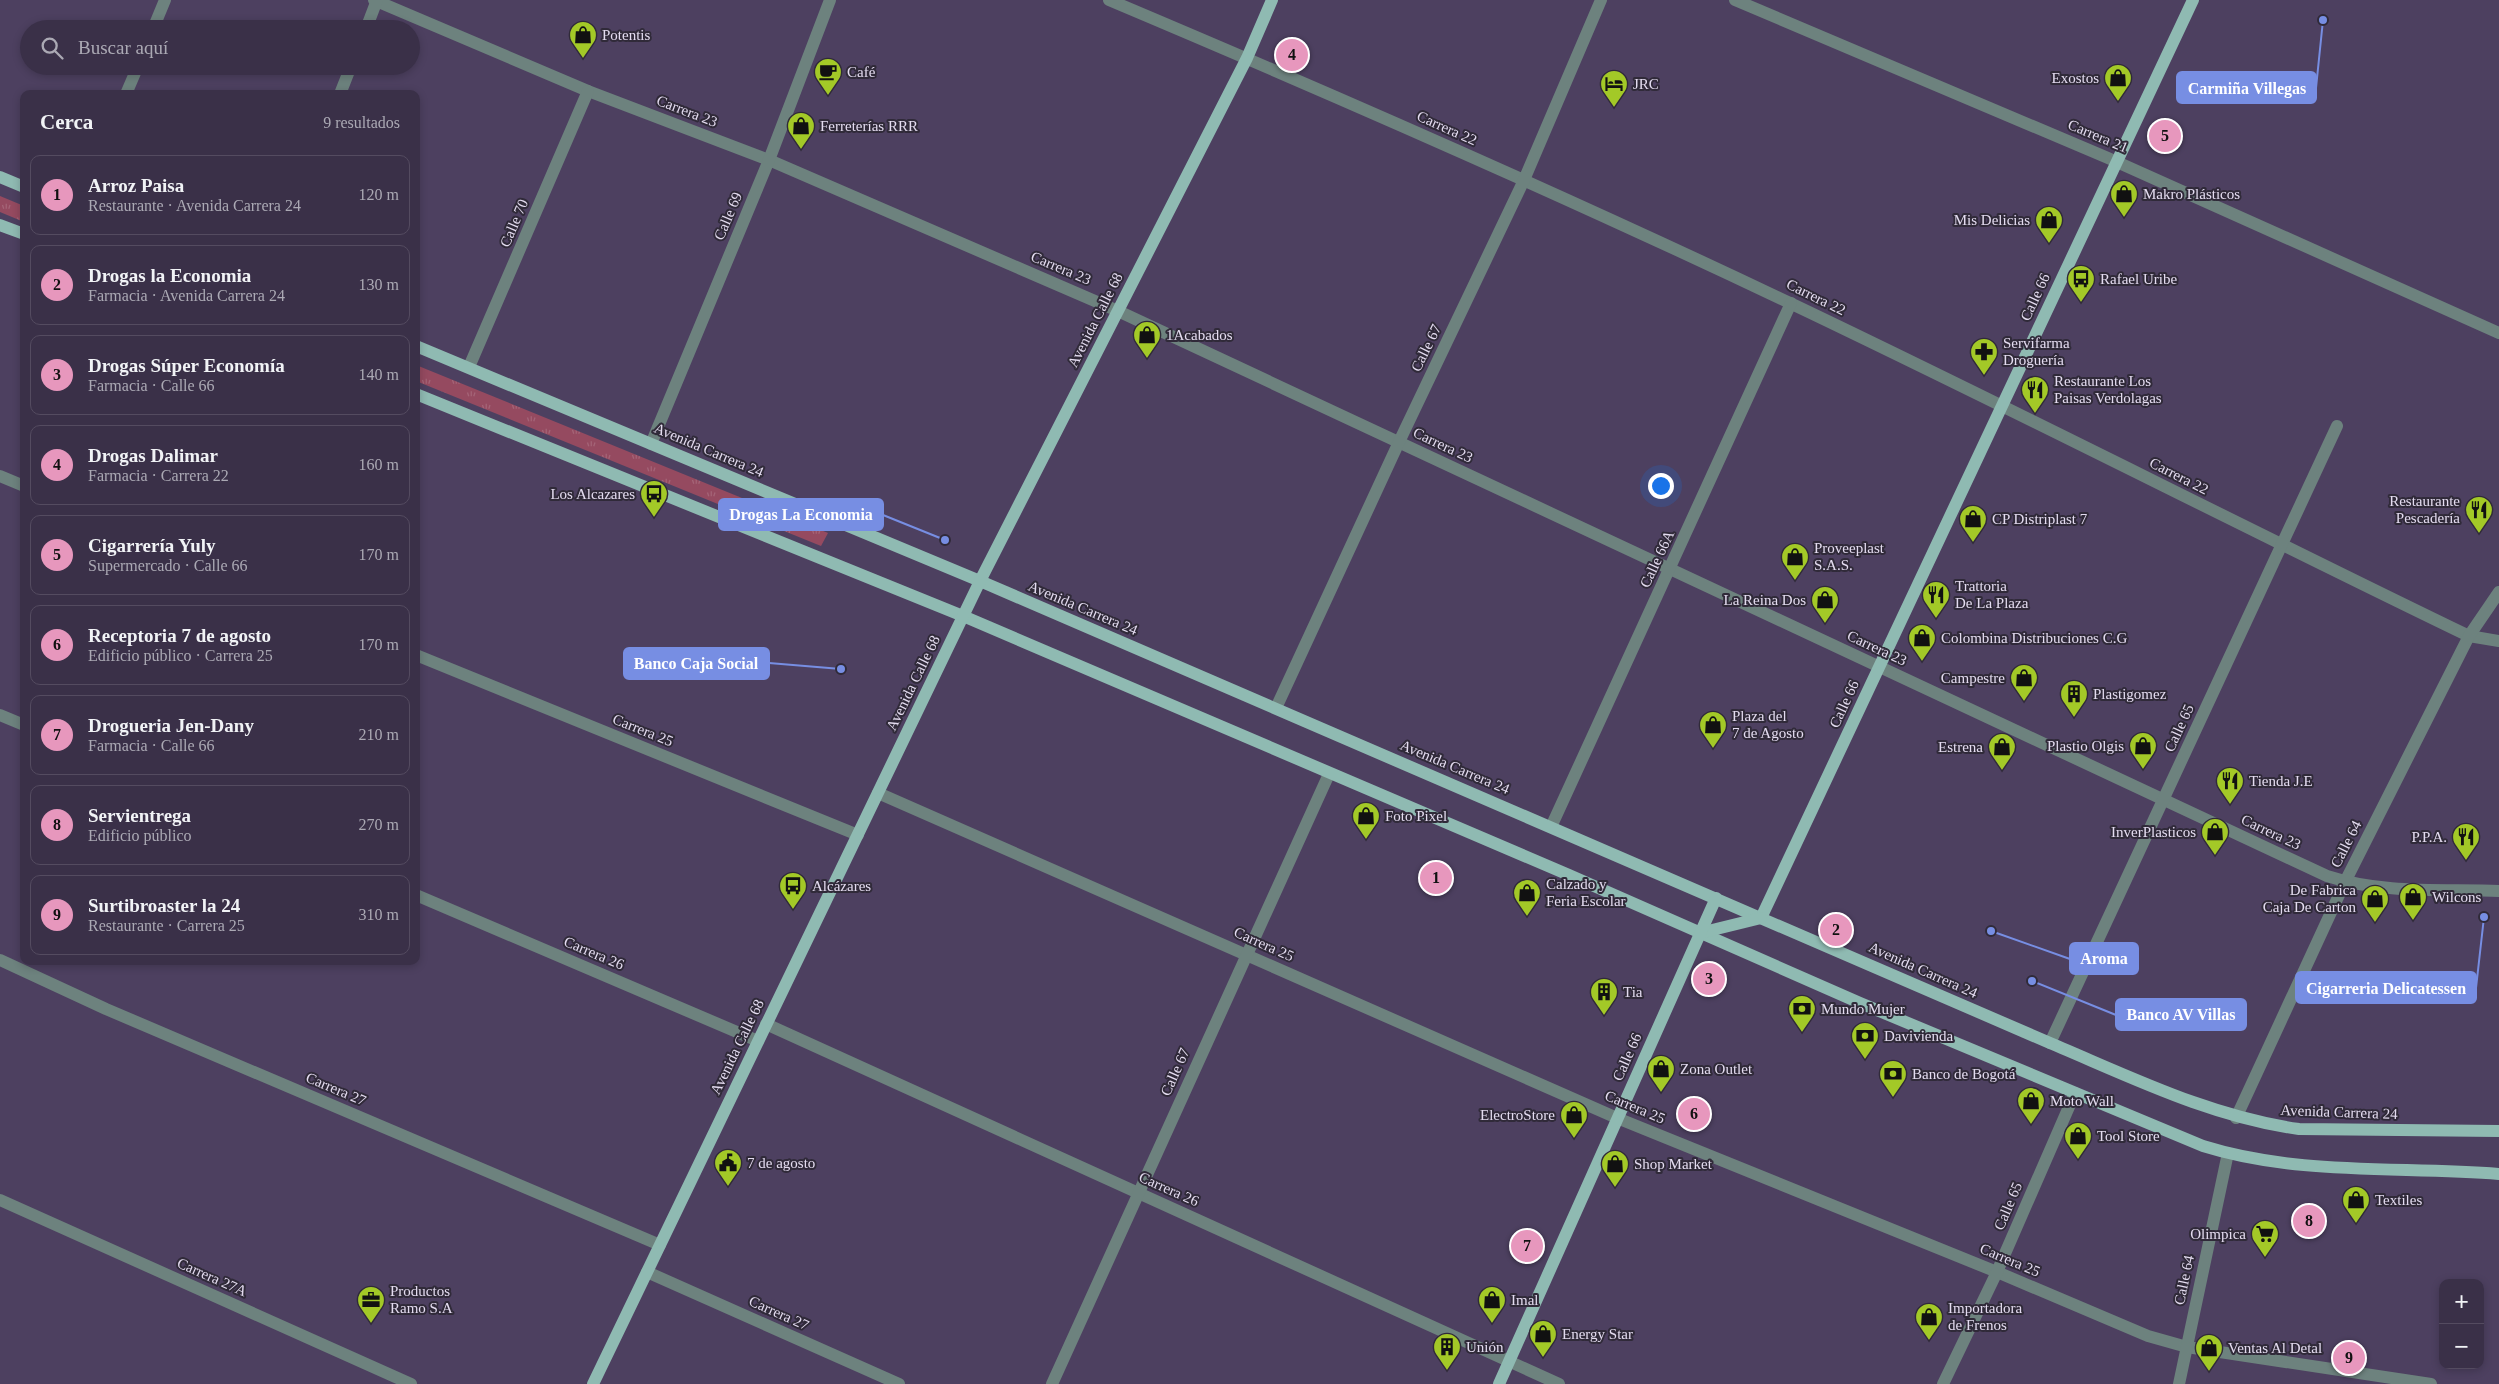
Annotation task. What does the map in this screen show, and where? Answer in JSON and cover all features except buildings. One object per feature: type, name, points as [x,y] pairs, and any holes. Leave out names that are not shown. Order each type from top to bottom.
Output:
[{"type":"main road","name":"Avenida Calle 68","points":[[593,1384],[980,581],[1247,58],[1272,0]]},
{"type":"main road","name":"Calle 66","points":[[1761,918],[2193,0]]},
{"type":"main road","points":[[0,177],[20,185]]},
{"type":"main road","points":[[0,225],[20,232]]},
{"type":"main road","name":"Avenida Carrera 24","points":[[420,348],[980,581],[2179,1097],[2236,1118],[2268,1125],[2329,1131],[2499,1131]]},
{"type":"main road","points":[[420,396],[963,616],[2074,1094],[2181,1137],[2228,1153],[2309,1165],[2499,1174]]},
{"type":"main road","name":"Calle 66","points":[[1499,1384],[1716,898]]},
{"type":"main road","points":[[1700,933],[1761,918]]},
{"type":"street","points":[[156,20],[164,0]]},
{"type":"street","points":[[369,20],[376,0]]},
{"type":"street","name":"Carrera 23","points":[[376,0],[588,91],[769,160],[1118,311],[2327,876],[2345,882],[2386,888],[2499,890]]},
{"type":"street","name":"Calle 69","points":[[651,444],[769,160],[830,0]]},
{"type":"street","name":"Carrera 22","points":[[1109,0],[1247,58],[1524,180],[1791,304],[2002,405],[2282,546],[2469,636],[2499,641]]},
{"type":"street","name":"Calle 67","points":[[1276,708],[1399,442],[1524,180],[1601,0]]},
{"type":"street","name":"Carrera 21","points":[[1735,0],[2117,162],[2499,333]]},
{"type":"street","points":[[128,90],[134,75]]},
{"type":"street","points":[[342,90],[347,75]]},
{"type":"street","name":"Calle 70","points":[[468,368],[588,91]]},
{"type":"street","name":"Calle 66A","points":[[1551,827],[1791,304]]},
{"type":"street","name":"Calle 65","points":[[2050,1043],[2337,426]]},
{"type":"street","points":[[0,476],[20,484]]},
{"type":"street","name":"Calle 64","points":[[2236,1118],[2345,882],[2469,636],[2499,592]]},
{"type":"street","name":"Carrera 25","points":[[420,657],[858,835]]},
{"type":"street","points":[[0,714],[20,723]]},
{"type":"street","name":"Calle 67","points":[[1052,1384],[1329,774]]},
{"type":"street","name":"Carrera 25","points":[[878,793],[1617,1118],[1997,1272],[2148,1336],[2187,1348],[2431,1384]]},
{"type":"street","name":"Carrera 26","points":[[420,897],[758,1041]]},
{"type":"street","name":"Carrera 27","points":[[0,960],[106,1009],[660,1245]]},
{"type":"street","name":"Carrera 26","points":[[766,1024],[1558,1384]]},
{"type":"street","name":"Calle 65","points":[[1943,1384],[1997,1272],[2074,1094]]},
{"type":"street","name":"Calle 64","points":[[2179,1384],[2228,1153]]},
{"type":"street","name":"Carrera 27A","points":[[0,1200],[411,1384]]},
{"type":"street","name":"Carrera 27","points":[[647,1272],[899,1384]]},
{"type":"green space","points":[[0,196],[20,204],[20,220],[0,212]]},
{"type":"green space","points":[[420,367],[828,533],[821,546],[420,383]]},
{"type":"place","name":"Carmiña Villegas","points":[[2323,20]]},
{"type":"place","name":"Drogas Dalimar","points":[[1292,55]]},
{"type":"place","name":"Potentis","points":[[583,59]]},
{"type":"place","name":"Café","points":[[828,96]]},
{"type":"place","name":"Exostos","points":[[2118,102]]},
{"type":"place","name":"JRC","points":[[1614,108]]},
{"type":"place","name":"Cigarrería Yuly","points":[[2165,136]]},
{"type":"place","name":"Ferreterías RRR","points":[[801,150]]},
{"type":"place","name":"Makro Plásticos","points":[[2124,218]]},
{"type":"place","name":"Mis Delicias","points":[[2049,244]]},
{"type":"place","name":"Rafael Uribe","points":[[2081,303]]},
{"type":"place","name":"1Acabados","points":[[1147,359]]},
{"type":"place","name":"Servifarma Droguería","points":[[1984,376]]},
{"type":"place","name":"Restaurante Los Paisas Verdolagas","points":[[2035,414]]},
{"type":"place","name":"Los Alcazares","points":[[654,518]]},
{"type":"place","name":"Restaurante Pescadería","points":[[2479,534]]},
{"type":"place","name":"Drogas La Economia","points":[[945,540]]},
{"type":"place","name":"CP Distriplast 7","points":[[1973,543]]},
{"type":"place","name":"Proveeplast S.A.S.","points":[[1795,581]]},
{"type":"place","name":"Trattoria De La Plaza","points":[[1936,619]]},
{"type":"place","name":"La Reina Dos","points":[[1825,624]]},
{"type":"place","name":"Colombina Distribuciones C.G","points":[[1922,662]]},
{"type":"place","name":"Banco Caja Social","points":[[841,669]]},
{"type":"place","name":"Campestre","points":[[2024,702]]},
{"type":"place","name":"Plastigomez","points":[[2074,718]]},
{"type":"place","name":"Plaza del 7 de Agosto","points":[[1713,749]]},
{"type":"place","name":"Plastio Olgis","points":[[2143,770]]},
{"type":"place","name":"Estrena","points":[[2002,771]]},
{"type":"place","name":"Tienda J.E","points":[[2230,805]]},
{"type":"place","name":"Foto Pixel","points":[[1366,840]]},
{"type":"place","name":"InverPlasticos","points":[[2215,856]]},
{"type":"place","name":"P.P.A.","points":[[2466,861]]},
{"type":"place","name":"Arroz Paisa","points":[[1436,878]]},
{"type":"place","name":"Alcázares","points":[[793,910]]},
{"type":"place","name":"Calzado y Feria Escolar","points":[[1527,917]]},
{"type":"place","name":"Cigarreria Delicatessen","points":[[2484,917]]},
{"type":"place","name":"Wilcons","points":[[2413,921]]},
{"type":"place","name":"De Fabrica Caja De Carton","points":[[2375,923]]},
{"type":"place","name":"Drogas la Economia","points":[[1836,930]]},
{"type":"place","name":"Aroma","points":[[1991,931]]},
{"type":"place","name":"Drogas Súper Economía","points":[[1709,979]]},
{"type":"place","name":"Banco AV Villas","points":[[2032,981]]},
{"type":"place","name":"Tia","points":[[1604,1016]]},
{"type":"place","name":"Mundo Mujer","points":[[1802,1033]]},
{"type":"place","name":"Davivienda","points":[[1865,1060]]},
{"type":"place","name":"Zona Outlet","points":[[1661,1093]]},
{"type":"place","name":"Banco de Bogotá","points":[[1893,1098]]},
{"type":"place","name":"Receptoria 7 de agosto","points":[[1694,1114]]},
{"type":"place","name":"Moto Wall","points":[[2031,1125]]},
{"type":"place","name":"ElectroStore","points":[[1574,1139]]},
{"type":"place","name":"Tool Store","points":[[2078,1160]]},
{"type":"place","name":"7 de agosto","points":[[728,1187]]},
{"type":"place","name":"Shop Market","points":[[1615,1188]]},
{"type":"place","name":"Servientrega","points":[[2309,1221]]},
{"type":"place","name":"Textiles","points":[[2356,1224]]},
{"type":"place","name":"Drogueria Jen-Dany","points":[[1527,1246]]},
{"type":"place","name":"Olimpica","points":[[2265,1258]]},
{"type":"place","name":"Productos Ramo S.A","points":[[371,1324]]},
{"type":"place","name":"Imal","points":[[1492,1324]]},
{"type":"place","name":"Importadora de Frenos","points":[[1929,1341]]},
{"type":"place","name":"Energy Star","points":[[1543,1358]]},
{"type":"place","name":"Surtibroaster la 24","points":[[2349,1358]]},
{"type":"place","name":"Unión","points":[[1447,1371]]},
{"type":"place","name":"Ventas Al Detal","points":[[2209,1372]]}]
